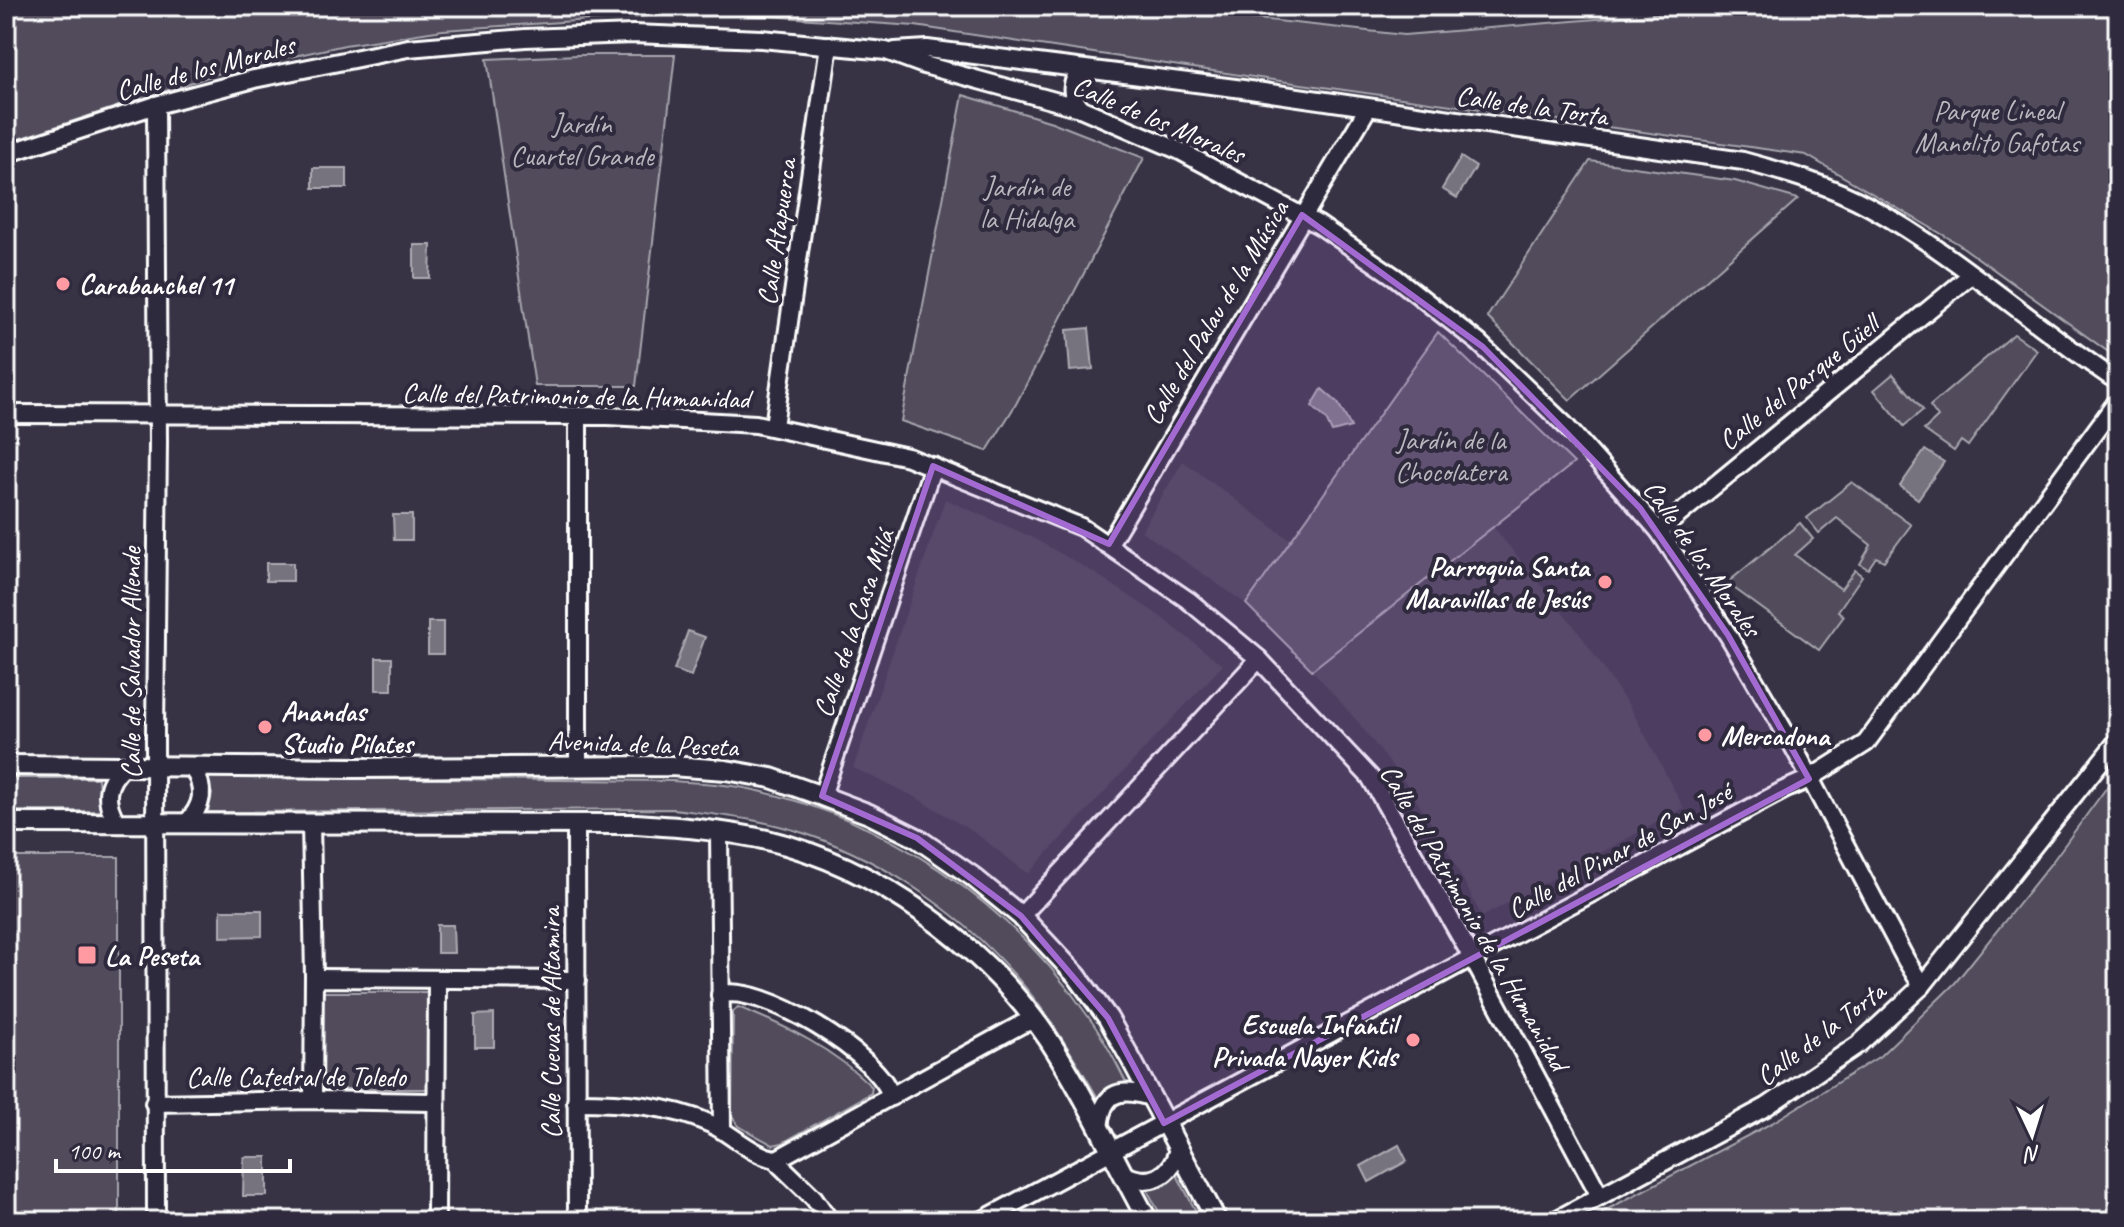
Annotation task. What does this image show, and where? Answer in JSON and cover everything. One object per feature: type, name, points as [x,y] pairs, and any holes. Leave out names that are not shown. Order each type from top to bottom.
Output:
[{"type":"street","name":"Calle de los Morales","points":[[6,154],[156,105],[327,63],[408,48],[467,42],[633,34],[762,39],[886,51],[938,69],[1080,108],[1180,151],[1302,215],[1395,277],[1483,347],[1565,425],[1659,531],[1728,635],[1792,744],[1922,986]]},
{"type":"street","name":"Calle Atapuerca","points":[[774,426],[829,45]]},
{"type":"street","name":"Calle de la Torta","points":[[886,51],[927,49],[1743,161],[1808,179],[1870,207],[2114,374]]},
{"type":"street","points":[[1080,108],[1072,97],[1072,86],[1076,76],[1093,71]]},
{"type":"street","name":"Calle de Salvador Allende","points":[[156,105],[156,1221]]},
{"type":"street","name":"Calle del Palau de la Música","points":[[1109,544],[1368,108]]},
{"type":"street","name":"Calle del Parque Güell","points":[[1659,531],[1971,275]]},
{"type":"street","points":[[2114,374],[2108,391],[2117,404]]},
{"type":"street","name":"Calle del Pinar de San José","points":[[981,1221],[1809,779],[1866,743],[2117,404]]},
{"type":"street","name":"Calle del Patrimonio de la Humanidad","points":[[6,414],[608,416],[774,426],[908,457],[1081,527],[1188,600],[1259,659],[1370,777],[1473,959],[1600,1196]]},
{"type":"street","points":[[578,418],[578,767]]},
{"type":"street","name":"Calle de la Casa Milá","points":[[822,796],[933,466]]},
{"type":"street","points":[[1021,916],[1259,659]]},
{"type":"street","name":"Calle de la Torta","points":[[1554,1221],[1766,1107],[1859,1044],[1922,986],[2118,740]]},
{"type":"street","name":"Avenida de la Peseta","points":[[6,765],[671,766],[726,770],[771,778],[822,796],[869,814],[917,838],[972,876],[1021,916],[1077,976],[1126,1050],[1217,1221]]},
{"type":"street","points":[[117,823],[111,814],[106,792],[109,781],[124,766]]},
{"type":"street","points":[[185,824],[195,815],[203,796],[192,766]]},
{"type":"street","points":[[6,823],[635,824],[719,832],[767,840],[806,851],[847,868],[914,906],[971,951],[1015,994],[1049,1041],[1148,1221]]},
{"type":"street","points":[[311,823],[313,1100]]},
{"type":"street","name":"Calle Cuevas de Altamira","points":[[576,825],[577,1221]]},
{"type":"street","points":[[719,832],[722,1129]]},
{"type":"street","points":[[314,981],[320,978],[577,980]]},
{"type":"street","points":[[436,1221],[437,979]]},
{"type":"street","points":[[720,995],[752,996],[811,1022],[863,1061],[885,1083],[891,1097]]},
{"type":"street","points":[[576,1102],[655,1107],[708,1122],[764,1155],[777,1159],[1022,1024],[1035,1021]]},
{"type":"street","points":[[1099,1129],[1106,1101],[1115,1094],[1129,1091],[1150,1097]]},
{"type":"street","name":"Calle Catedral de Toledo","points":[[154,1103],[313,1100],[431,1102],[436,1099]]},
{"type":"street","points":[[1123,1174],[1143,1181],[1154,1180],[1171,1168],[1178,1149]]},
{"type":"street","points":[[777,1159],[814,1198],[830,1221]]},
{"type":"highlighted area","points":[[1302,215],[1483,347],[1640,508],[1728,635],[1809,779],[1164,1123],[1108,1018],[1021,916],[917,838],[822,796],[933,466],[1109,544]]},
{"type":"shaded area","points":[[1461,157],[1476,167],[1457,198],[1442,189]]},
{"type":"shaded area","points":[[313,168],[347,168],[347,188],[313,188]]},
{"type":"shaded area","points":[[414,245],[431,245],[430,278],[414,278]]},
{"type":"shaded area","points":[[1089,328],[1093,369],[1070,371],[1067,330]]},
{"type":"shaded area","points":[[1322,389],[1338,403],[1351,427],[1332,432],[1326,419],[1312,406]]},
{"type":"shaded area","points":[[1925,450],[1944,462],[1918,499],[1900,486]]},
{"type":"shaded area","points":[[1183,461],[1292,541],[1246,604],[1141,531]]},
{"type":"shaded area","points":[[945,499],[1030,536],[1095,573],[1157,614],[1223,665],[1028,874],[975,833],[915,797],[853,768]]},
{"type":"shaded area","points":[[393,515],[412,515],[412,540],[394,540]]},
{"type":"shaded area","points":[[1492,525],[1579,632],[1633,712],[1684,808],[1482,917],[1448,851],[1406,784],[1312,670]]},
{"type":"shaded area","points":[[266,563],[293,563],[293,581],[266,581]]},
{"type":"shaded area","points":[[428,622],[443,622],[443,654],[428,654]]},
{"type":"shaded area","points":[[688,631],[705,637],[691,676],[674,670]]},
{"type":"shaded area","points":[[376,658],[392,658],[392,690],[376,690]]},
{"type":"shaded area","points":[[221,910],[262,910],[262,936],[221,937]]},
{"type":"shaded area","points":[[437,925],[453,925],[454,953],[437,953]]},
{"type":"shaded area","points":[[494,1014],[494,1047],[475,1047],[475,1015]]},
{"type":"shaded area","points":[[1399,1145],[1407,1161],[1369,1182],[1361,1166]]},
{"type":"shaded area","points":[[244,1157],[267,1157],[267,1196],[243,1196]]},
{"type":"green space","name":"Parque Lineal Manolito Gafotas","points":[[6,6],[1171,6],[1194,12],[1404,35],[1645,15],[1711,6],[2118,6],[2118,354],[2114,356],[1957,243],[1806,155],[915,26],[707,12],[443,30],[345,45],[226,71],[6,143]]},
{"type":"green space","name":"Jardín Cuartel Grande","points":[[675,55],[636,386],[535,386],[487,59]]},
{"type":"green space","name":"Jardín de la Hidalga","points":[[963,95],[1052,122],[1144,158],[1016,404],[987,451],[901,421]]},
{"type":"green space","points":[[1590,161],[1735,181],[1798,199],[1570,400],[1487,317]]},
{"type":"green space","name":"Jardín de la Chocolatera","points":[[1438,332],[1574,463],[1312,670],[1246,604]]},
{"type":"green space","points":[[2014,334],[2037,350],[1968,446],[1961,441],[1954,451],[1924,430],[1938,417],[1930,406]]},
{"type":"green space","points":[[1893,374],[1923,410],[1904,426],[1874,390]]},
{"type":"green space","points":[[1852,482],[1911,525],[1884,561],[1876,557],[1868,569],[1860,564],[1871,545],[1837,518],[1819,533],[1807,518]]},
{"type":"green space","points":[[1800,523],[1813,539],[1795,555],[1841,589],[1855,570],[1862,576],[1838,611],[1844,616],[1819,650],[1727,583]]},
{"type":"green space","points":[[2118,772],[2118,1221],[1585,1221],[1772,1123],[1880,1056],[1955,983],[2052,862]]},
{"type":"green space","points":[[207,777],[673,781],[736,786],[797,801],[847,819],[895,843],[940,870],[983,902],[1022,937],[1058,977],[1095,1026],[1126,1082],[1110,1088],[1098,1098],[1035,999],[978,938],[952,915],[897,876],[806,834],[757,821],[673,809],[208,812],[212,794]]},
{"type":"green space","points":[[6,778],[98,778],[100,811],[6,811]]},
{"type":"green space","points":[[6,857],[119,857],[119,1221],[6,1221]]},
{"type":"green space","points":[[322,992],[427,992],[427,1089],[321,1089]]},
{"type":"green space","points":[[738,1007],[793,1031],[826,1050],[872,1087],[871,1093],[782,1143],[773,1145],[738,1126],[732,1115],[733,1012]]},
{"type":"green space","points":[[1177,1175],[1201,1221],[1164,1221],[1147,1190],[1163,1186]]},
{"type":"place","name":"Carabanchel 11","points":[[63,284]]},
{"type":"place","name":"Parroquia Santa Maravillas de Jesús","points":[[1605,582]]},
{"type":"place","name":"Anandas Studio Pilates","points":[[265,727]]},
{"type":"place","name":"Mercadona","points":[[1705,735]]},
{"type":"place","name":"La Peseta","points":[[87,955]]},
{"type":"place","name":"Escuela Infantil Privada Nayer Kids","points":[[1413,1040]]}]
